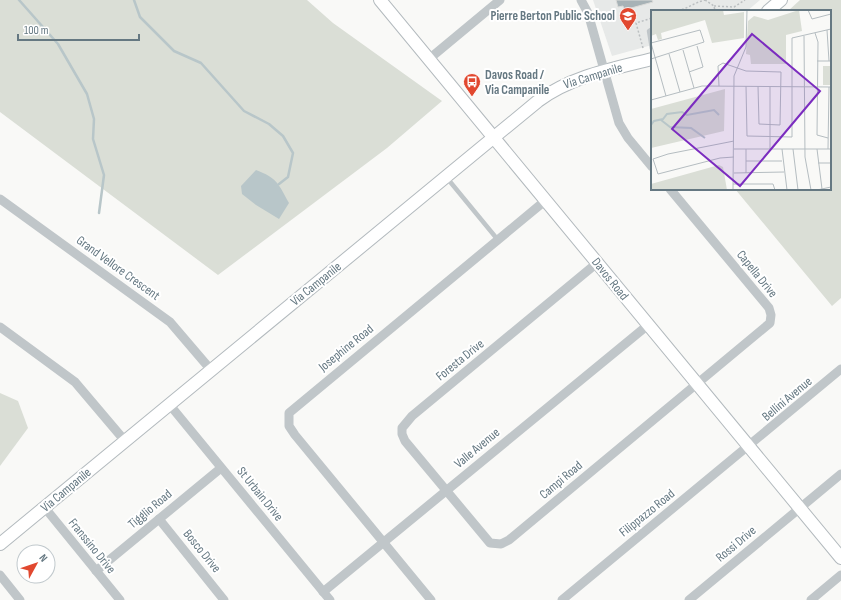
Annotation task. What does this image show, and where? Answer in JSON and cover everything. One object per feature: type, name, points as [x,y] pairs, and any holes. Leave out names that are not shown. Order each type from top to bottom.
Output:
[{"type":"street","name":"Davos Road","points":[[380,0],[841,558]]},
{"type":"street","points":[[429,59],[500,0]]},
{"type":"street","points":[[581,0],[588,13],[616,114],[622,130],[651,166]]},
{"type":"street","points":[[769,10],[781,0]]},
{"type":"street","name":"Via Campanile","points":[[0,544],[493,137],[554,90],[571,81],[651,59]]},
{"type":"street","name":"Capella Drive","points":[[671,190],[769,308],[771,315],[770,323],[762,331],[697,385]]},
{"type":"street","name":"Grand Vellore Crescent","points":[[0,199],[170,322],[211,370]]},
{"type":"street","name":"Josephine Road","points":[[384,542],[295,435],[289,426],[289,413],[546,200]]},
{"type":"street","name":"Foresta Drive","points":[[446,491],[405,441],[402,434],[402,428],[405,423],[597,263]]},
{"type":"street","name":"Valle Avenue","points":[[323,592],[648,325]]},
{"type":"street","points":[[0,327],[75,382],[125,441]]},
{"type":"street","name":"Bellini Avenue","points":[[749,447],[841,370]]},
{"type":"street","name":"Campi Road","points":[[446,491],[490,543],[501,544],[697,385]]},
{"type":"street","name":"St Urbain Drive","points":[[169,404],[330,600]]},
{"type":"street","name":"Filippazzo Road","points":[[562,600],[749,447]]},
{"type":"street","name":"Tigglio Road","points":[[96,571],[221,468]]},
{"type":"street","name":"Rossi Drive","points":[[689,600],[841,474]]},
{"type":"street","name":"Franssino Drive","points":[[45,508],[120,600]]},
{"type":"street","name":"Bosco Drive","points":[[159,519],[224,600]]},
{"type":"street","points":[[384,542],[431,600]]},
{"type":"street","points":[[811,600],[841,575]]},
{"type":"street","points":[[0,576],[20,600]]},
{"type":"lane","points":[[651,30],[649,31],[651,45]]},
{"type":"lane","points":[[446,177],[498,240]]},
{"type":"path","points":[[681,10],[687,8],[691,4],[705,0],[714,6],[734,7],[745,0]]},
{"type":"path","points":[[714,6],[715,10]]},
{"type":"path","points":[[643,48],[636,23],[651,18]]},
{"type":"shaded area","points":[[0,0],[307,0],[333,23],[442,101],[387,148],[218,275],[0,112]]},
{"type":"shaded area","name":"Pierre Berton Public School","points":[[593,0],[760,0],[748,10],[651,10],[651,45],[612,56]]},
{"type":"shaded area","points":[[800,0],[841,0],[841,298],[832,306],[736,190],[831,190],[831,10],[789,10]]},
{"type":"shaded area","points":[[256,170],[276,182],[289,203],[279,219],[256,205],[242,194],[241,186]]},
{"type":"shaded area","points":[[0,393],[18,401],[28,428],[0,466]]},
{"type":"building","points":[[616,0],[652,0],[653,2],[624,10],[623,6],[618,7]]},
{"type":"waterway","points":[[19,0],[58,44],[87,94],[94,119],[93,139],[104,175],[99,213]]},
{"type":"waterway","points":[[134,0],[140,17],[174,51],[201,63],[244,111],[269,124],[283,136],[293,153],[288,177],[279,184]]},
{"type":"place","name":"Pierre Berton Public School","points":[[628,31]]},
{"type":"place","name":"Davos Road / Via Campanile","points":[[472,97]]}]
